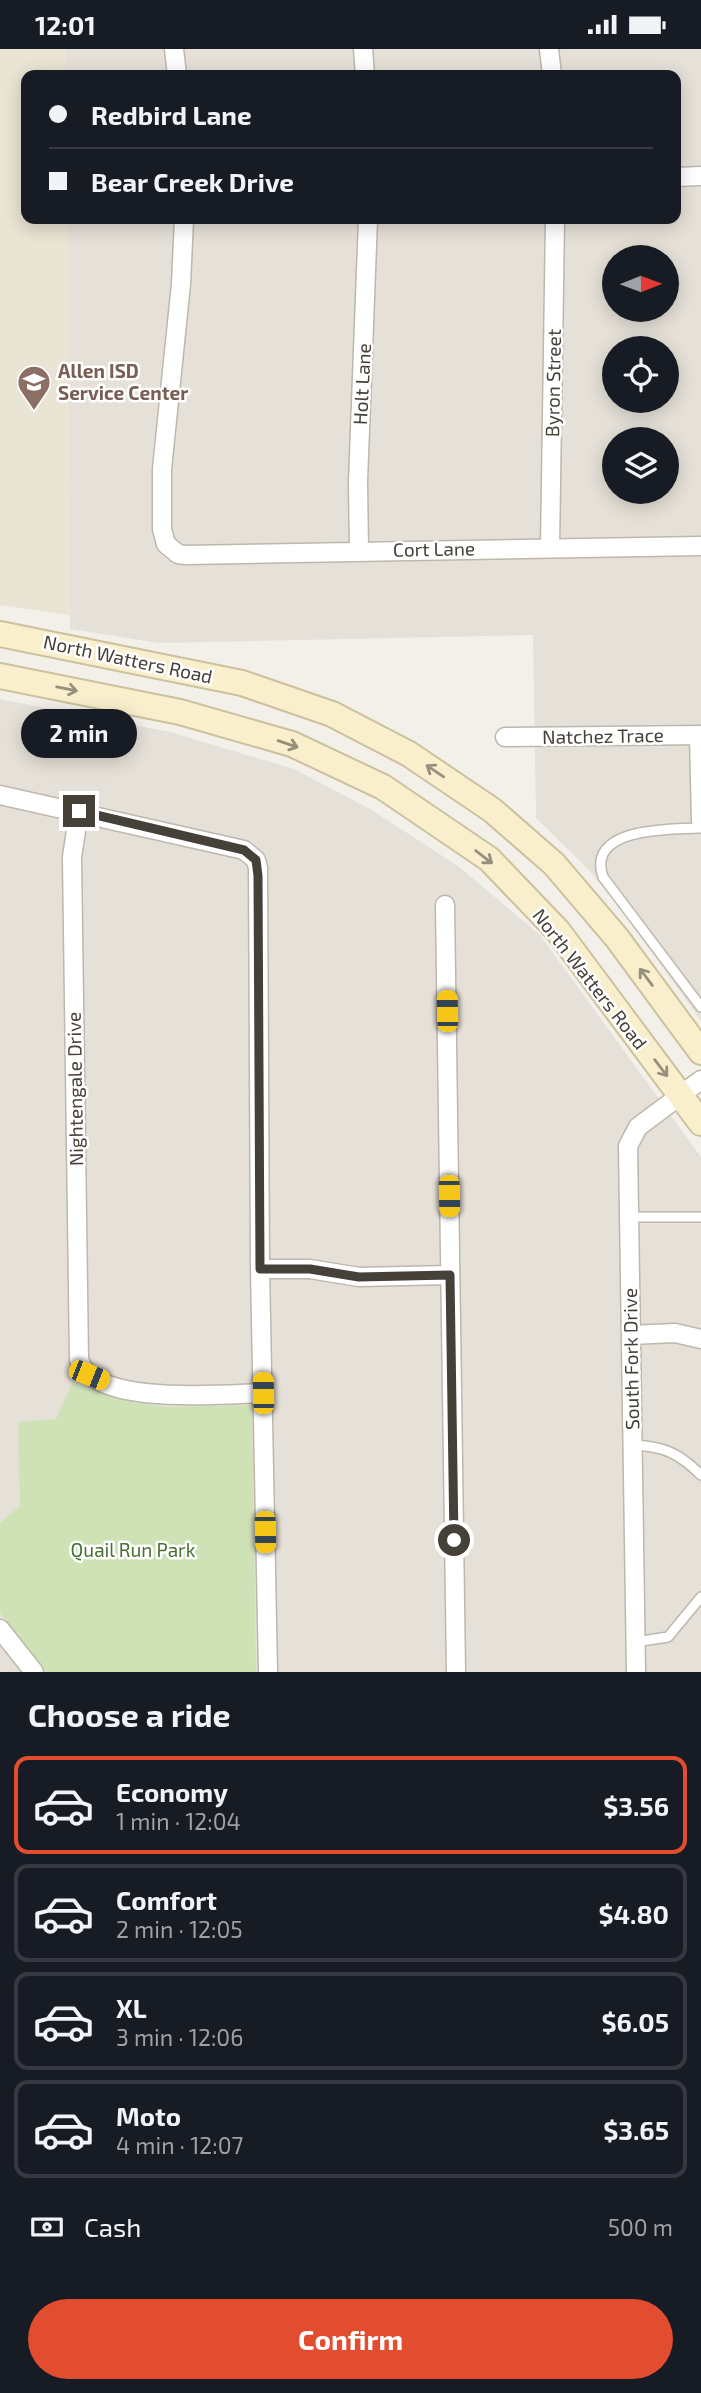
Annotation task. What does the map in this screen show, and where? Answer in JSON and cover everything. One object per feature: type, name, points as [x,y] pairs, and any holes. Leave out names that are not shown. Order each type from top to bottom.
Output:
[{"type":"main road","name":"North Watters Road","points":[[0,634],[242,683],[332,714],[409,754],[492,810],[554,864],[617,938],[701,1052]]},
{"type":"main road","name":"North Watters Road","points":[[0,676],[180,712],[292,744],[383,787],[489,859],[558,932],[701,1123]]},
{"type":"street","points":[[174,49],[176,70]]},
{"type":"street","points":[[363,49],[365,70]]},
{"type":"street","points":[[549,49],[551,70]]},
{"type":"street","points":[[681,177],[701,176]]},
{"type":"street","name":"Cort Lane","points":[[184,224],[181,284],[162,469],[162,529],[169,547],[186,555],[701,546]]},
{"type":"street","name":"Holt Lane","points":[[359,550],[358,482],[368,224]]},
{"type":"street","name":"Byron Street","points":[[550,548],[555,224]]},
{"type":"street","points":[[700,735],[701,821]]},
{"type":"street","name":"Natchez Trace","points":[[505,737],[700,735]]},
{"type":"street","points":[[0,795],[237,848],[253,857],[258,876],[260,1269],[268,1672]]},
{"type":"street","name":"Nightengale Drive","points":[[79,811],[72,857],[81,1366],[89,1375],[135,1394],[263,1393]]},
{"type":"street","points":[[445,905],[456,1672]]},
{"type":"street","name":"South Fork Drive","points":[[636,1672],[627,1157],[631,1138],[638,1127],[701,1080]]},
{"type":"street","points":[[260,1269],[310,1269],[359,1277],[450,1275]]},
{"type":"street","points":[[631,1335],[675,1333],[701,1339]]},
{"type":"street","points":[[0,1629],[34,1672]]},
{"type":"lane","points":[[701,828],[617,838],[604,850],[600,868],[603,877],[701,1007]]},
{"type":"lane","points":[[628,1217],[701,1217]]},
{"type":"lane","points":[[632,1445],[666,1448],[679,1455],[701,1475]]},
{"type":"lane","points":[[635,1642],[668,1637],[701,1597]]},
{"type":"shaded area","name":"Allen ISD Service Center","points":[[0,49],[66,49],[66,70],[21,70],[21,224],[67,224],[70,615],[0,605]]},
{"type":"shaded area","points":[[66,49],[701,49],[701,1021],[618,905],[585,866],[536,818],[533,635],[159,643],[70,629],[67,224],[681,224],[681,70],[66,70]]},
{"type":"shaded area","points":[[0,699],[170,732],[294,769],[370,809],[458,866],[540,935],[701,1157],[701,1672],[0,1672]]},
{"type":"green space","name":"Quail Run Park","points":[[72,1383],[135,1403],[166,1407],[252,1405],[256,1672],[47,1672],[0,1613],[0,1523],[20,1506],[18,1422],[56,1419]]},
{"type":"place","name":"Allen ISD Service Center","points":[[34,412]]},
{"type":"route","points":[[79,811],[244,850],[256,860],[260,1269],[310,1269],[359,1277],[450,1275],[454,1540]]}]
